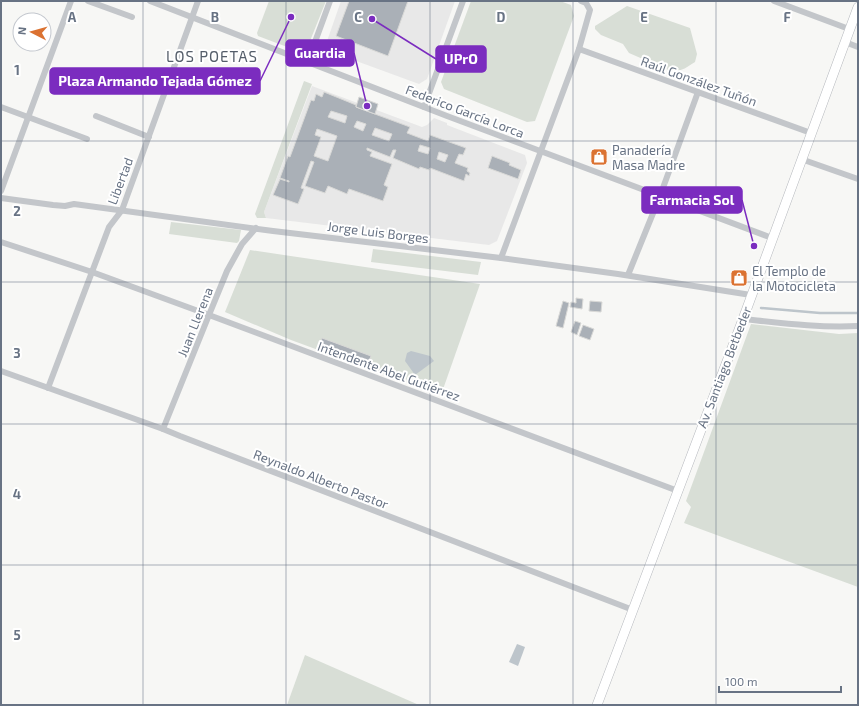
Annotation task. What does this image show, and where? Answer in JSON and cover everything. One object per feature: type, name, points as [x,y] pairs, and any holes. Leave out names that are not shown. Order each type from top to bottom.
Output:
[{"type":"main road","name":"Av. Santiago Betbeder","points":[[597,705],[743,319],[858,6]]},
{"type":"street","points":[[1,191],[71,1]]},
{"type":"street","points":[[88,1],[132,17]]},
{"type":"street","name":"Federico García Lorca","points":[[150,1],[541,152],[772,238]]},
{"type":"street","name":"Libertad","points":[[48,388],[109,227],[122,210],[198,1]]},
{"type":"street","points":[[308,61],[330,1]]},
{"type":"street","points":[[424,107],[463,1]]},
{"type":"street","points":[[501,258],[579,49],[590,10],[586,3],[581,1]]},
{"type":"street","points":[[774,1],[850,29]]},
{"type":"street","points":[[845,42],[858,47]]},
{"type":"street","name":"Raúl González Tuñón","points":[[579,49],[811,133]]},
{"type":"street","points":[[628,275],[660,196],[698,92]]},
{"type":"street","points":[[1,107],[87,139]]},
{"type":"street","points":[[96,116],[148,137]]},
{"type":"street","points":[[801,159],[858,179]]},
{"type":"street","name":"Jorge Luis Borges","points":[[1,198],[64,206],[74,204],[501,258],[628,275],[751,295]]},
{"type":"street","name":"Juan Llerena","points":[[163,429],[208,315],[228,271],[242,244],[256,228]]},
{"type":"street","name":"Intendente Abel Gutiérrez","points":[[1,242],[92,272],[678,491]]},
{"type":"street","points":[[743,319],[813,326],[858,326]]},
{"type":"street","name":"Reynaldo Alberto Pastor","points":[[1,372],[163,429],[632,610]]},
{"type":"shaded area","points":[[269,1],[326,1],[306,51],[303,53],[258,36],[257,33]]},
{"type":"shaded area","points":[[341,1],[455,1],[427,79],[419,84],[329,51],[326,44]]},
{"type":"shaded area","points":[[471,1],[560,1],[571,5],[574,16],[535,121],[527,122],[444,89],[441,82]]},
{"type":"shaded area","points":[[627,6],[690,28],[697,54],[695,62],[680,70],[668,70],[629,53],[623,44],[601,35],[595,29],[595,26]]},
{"type":"shaded area","points":[[304,81],[312,84],[264,212],[266,218],[257,218],[255,214]]},
{"type":"shaded area","points":[[312,86],[422,127],[427,125],[434,118],[447,123],[447,125],[525,155],[527,163],[497,241],[489,245],[266,218],[264,212]]},
{"type":"shaded area","points":[[171,222],[241,230],[239,241],[237,243],[169,234]]},
{"type":"shaded area","points":[[373,249],[481,262],[478,275],[371,262]]},
{"type":"shaded area","points":[[250,250],[480,284],[441,395],[291,340],[225,312]]},
{"type":"shaded area","points":[[751,324],[839,334],[858,333],[858,587],[684,523],[691,507],[686,501]]},
{"type":"shaded area","points":[[411,351],[430,356],[434,361],[415,375],[405,361],[407,353]]},
{"type":"shaded area","points":[[517,644],[525,647],[518,666],[509,662]]},
{"type":"shaded area","points":[[305,655],[419,705],[287,705]]},
{"type":"building","points":[[349,1],[408,1],[388,56],[336,36]]},
{"type":"building","points":[[324,92],[356,105],[356,107],[410,127],[407,133],[428,141],[430,135],[466,148],[463,155],[459,154],[455,163],[468,168],[467,171],[470,173],[469,176],[466,174],[464,181],[430,168],[429,170],[420,167],[419,169],[393,158],[396,150],[393,150],[390,157],[367,148],[367,150],[372,152],[370,156],[392,164],[384,185],[388,187],[383,201],[349,189],[347,194],[328,186],[325,193],[305,186],[314,162],[311,161],[301,188],[304,189],[298,204],[273,195],[280,179],[289,182],[280,178],[288,156],[290,157],[311,100],[314,101],[316,94],[322,97]],"holes":[[[331,111],[347,116],[345,123],[328,117]],[[357,121],[366,124],[363,131],[354,127]],[[375,128],[392,134],[389,141],[372,135]],[[317,129],[337,136],[328,161],[314,156],[321,137],[315,135]],[[420,145],[430,148],[428,154],[418,151]],[[439,152],[448,155],[445,162],[437,159]]]},
{"type":"building","points":[[359,97],[378,104],[375,114],[356,107]]},
{"type":"building","points":[[492,156],[510,163],[509,165],[521,170],[518,179],[488,168]]},
{"type":"building","points":[[576,298],[583,299],[582,309],[570,307],[571,302],[576,303]]},
{"type":"building","points":[[563,301],[569,303],[563,328],[556,326]]},
{"type":"building","points":[[590,301],[602,302],[601,312],[589,311]]},
{"type":"building","points":[[575,321],[581,323],[577,335],[571,332]]},
{"type":"building","points":[[583,325],[594,329],[590,340],[579,336]]},
{"type":"building","points":[[322,338],[371,356],[368,364],[319,345]]},
{"type":"waterway","points":[[761,308],[820,313],[858,313]]},
{"type":"place","name":"Plaza Armando Tejada Gómez","points":[[291,17]]},
{"type":"place","name":"UPrO","points":[[372,19]]},
{"type":"place","name":"Guardia","points":[[367,106]]},
{"type":"place","name":"Panadería Masa Madre","points":[[599,157]]},
{"type":"place","name":"Farmacia Sol","points":[[754,246]]},
{"type":"place","name":"El Templo de la Motocicleta","points":[[739,278]]},
{"type":"district","name":"LOS POETAS","points":[[212,57]]}]
